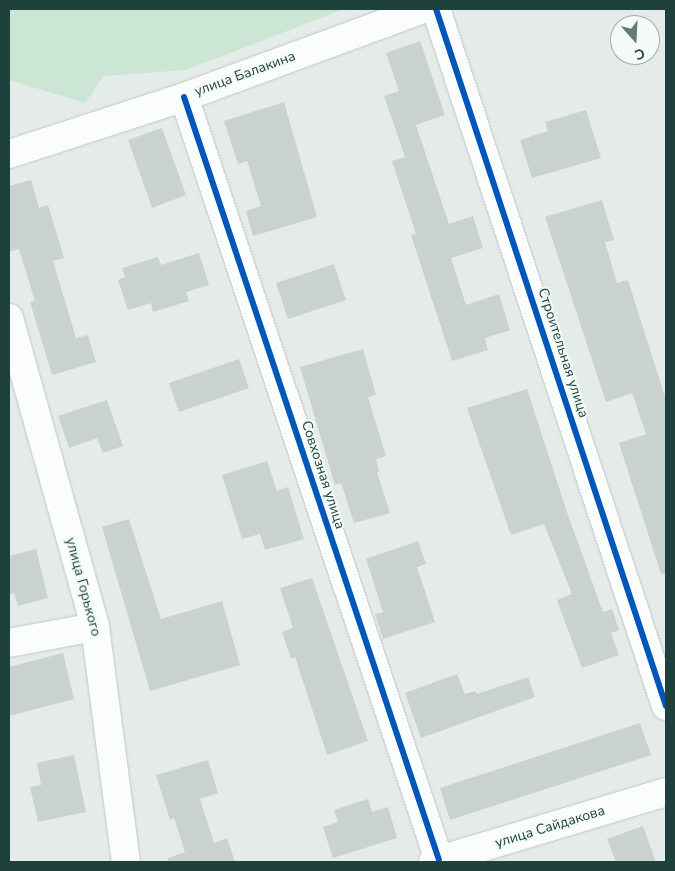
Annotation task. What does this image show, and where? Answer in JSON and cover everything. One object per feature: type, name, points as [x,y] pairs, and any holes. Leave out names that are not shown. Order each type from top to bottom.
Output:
[{"type":"street","name":"улица Балакина","points":[[9,154],[184,97],[424,9]]},
{"type":"street","name":"Строительная улица","points":[[436,9],[666,706]]},
{"type":"street","name":"Совхозная улица","points":[[184,97],[436,861]]},
{"type":"street","name":"улица Горького","points":[[9,318],[95,627],[126,862]]},
{"type":"street","points":[[9,643],[95,627]]},
{"type":"street","name":"улица Сайдакова","points":[[436,861],[666,792]]},
{"type":"green space","points":[[9,9],[344,9],[186,70],[104,76],[85,103],[9,80]]},
{"type":"building","points":[[420,41],[445,115],[416,125],[449,224],[473,216],[483,248],[451,258],[466,305],[499,294],[510,330],[485,338],[488,350],[452,361],[411,235],[416,234],[392,161],[405,157],[384,96],[399,91],[386,53]]},
{"type":"building","points":[[284,102],[317,217],[253,236],[246,211],[261,206],[247,161],[238,164],[224,121]]},
{"type":"building","points":[[586,110],[601,158],[532,178],[520,140],[548,131],[545,122]]},
{"type":"building","points":[[162,128],[186,195],[152,208],[128,140]]},
{"type":"building","points":[[31,180],[39,208],[48,205],[64,258],[53,261],[76,338],[88,335],[96,362],[52,375],[30,302],[35,301],[19,249],[9,252],[9,186]]},
{"type":"building","points":[[602,200],[614,240],[605,242],[617,283],[628,280],[666,400],[666,573],[661,574],[619,443],[646,434],[632,393],[606,402],[545,217]]},
{"type":"building","points":[[199,253],[209,285],[186,292],[189,301],[153,312],[151,303],[128,310],[118,280],[125,277],[122,268],[158,257],[161,265]]},
{"type":"building","points":[[334,264],[346,300],[288,319],[276,283]]},
{"type":"building","points":[[363,349],[376,395],[368,397],[386,456],[376,459],[379,471],[377,472],[390,513],[354,523],[341,483],[335,485],[300,367]]},
{"type":"building","points":[[239,359],[249,388],[179,412],[169,383]]},
{"type":"building","points":[[527,389],[568,515],[603,612],[612,609],[619,630],[611,633],[619,655],[582,668],[557,600],[572,594],[544,524],[511,535],[467,408]]},
{"type":"building","points":[[107,400],[123,446],[103,453],[97,438],[69,448],[58,416]]},
{"type":"building","points":[[267,461],[277,491],[288,487],[304,539],[265,550],[260,534],[242,539],[222,475]]},
{"type":"building","points":[[129,519],[161,619],[222,601],[240,665],[150,691],[102,527]]},
{"type":"building","points":[[418,541],[426,564],[417,567],[435,622],[383,639],[375,614],[383,612],[366,559]]},
{"type":"building","points":[[36,549],[48,598],[18,606],[14,593],[9,595],[9,556]]},
{"type":"building","points":[[312,578],[368,741],[327,755],[295,657],[291,659],[282,632],[293,628],[280,588]]},
{"type":"building","points":[[63,653],[74,699],[9,716],[9,667]]},
{"type":"building","points":[[457,674],[465,694],[476,691],[477,694],[528,677],[535,697],[421,738],[405,693]]},
{"type":"building","points":[[640,723],[651,755],[450,820],[440,788]]},
{"type":"building","points":[[74,755],[86,812],[38,822],[30,787],[41,785],[37,763]]},
{"type":"building","points":[[208,760],[218,793],[200,799],[214,843],[227,838],[235,862],[168,862],[168,858],[185,852],[174,818],[170,820],[156,775]]},
{"type":"building","points":[[368,799],[372,812],[388,807],[397,838],[333,858],[323,827],[338,822],[334,810]]},
{"type":"building","points":[[643,826],[656,862],[616,862],[607,839]]},
{"type":"cycle path","points":[[436,9],[666,706]]},
{"type":"cycle path","points":[[184,97],[439,860]]}]
